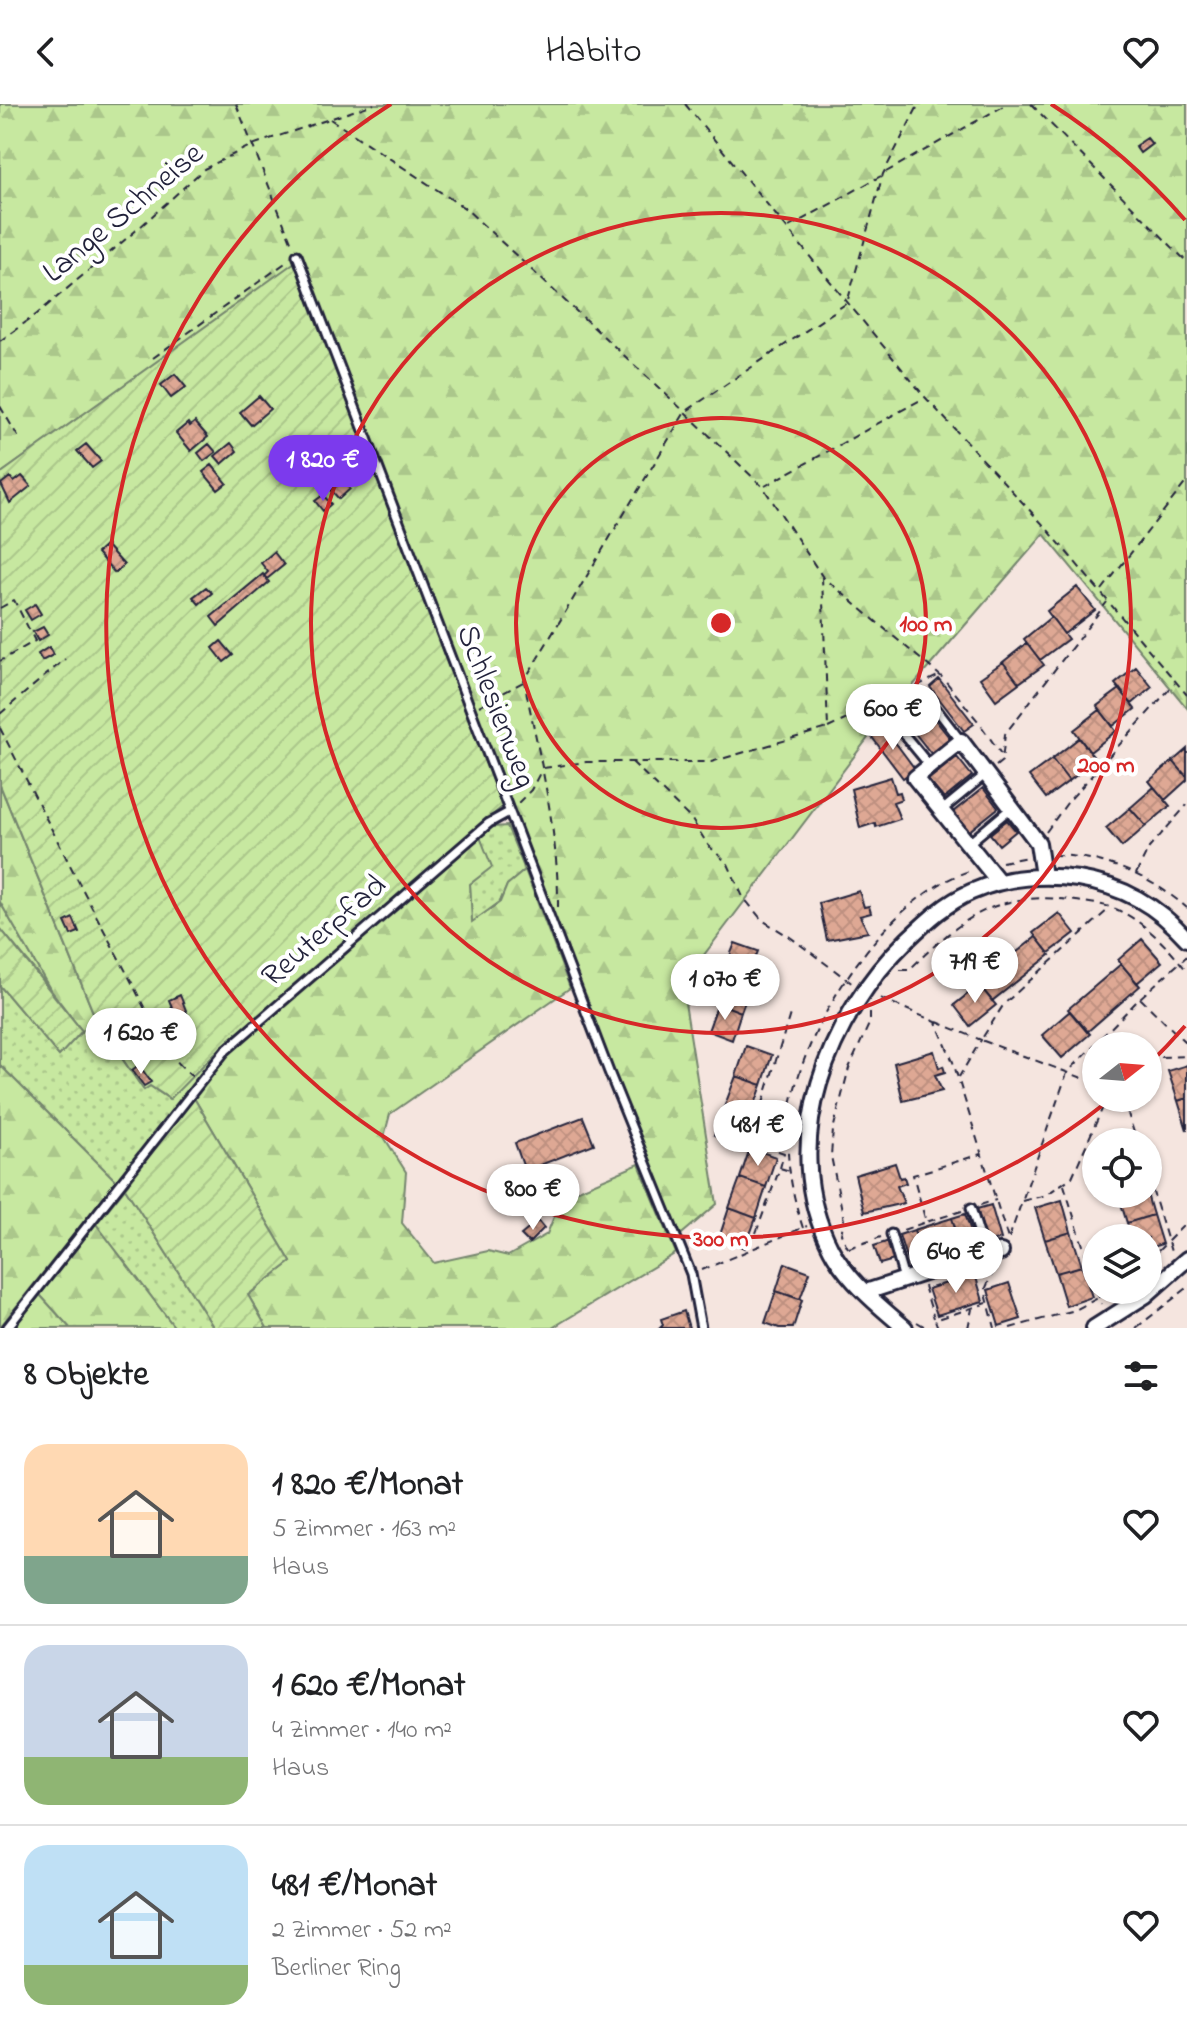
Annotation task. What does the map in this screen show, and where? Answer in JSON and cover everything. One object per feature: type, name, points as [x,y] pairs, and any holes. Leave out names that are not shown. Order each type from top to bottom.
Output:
[{"type":"street","points":[[999,882],[915,778],[961,741],[1038,843],[1043,876]]},
{"type":"street","points":[[905,1328],[866,1292],[833,1253],[820,1222],[810,1177],[811,1122],[821,1078],[838,1031],[863,991],[893,954],[939,912],[972,892],[999,882],[1043,876],[1084,880],[1122,890],[1150,905],[1187,939]]},
{"type":"street","points":[[866,1292],[985,1253],[1001,1252]]},
{"type":"street","points":[[1162,1280],[1182,1264]]},
{"type":"street","points":[[1103,1326],[1132,1304]]},
{"type":"lane","name":"Schlesienweg","points":[[297,255],[555,931],[691,1274],[701,1328]]},
{"type":"lane","points":[[927,697],[961,741]]},
{"type":"lane","points":[[897,726],[930,766]]},
{"type":"lane","points":[[941,811],[986,774]]},
{"type":"lane","points":[[968,844],[1011,808]]},
{"type":"lane","name":"Reuterpfad","points":[[7,1328],[225,1051],[489,823],[509,812]]},
{"type":"lane","points":[[971,1208],[985,1253]]},
{"type":"lane","points":[[891,1234],[904,1279]]},
{"type":"path","points":[[153,358],[297,255],[236,104]]},
{"type":"path","name":"Lange Schneise","points":[[0,341],[82,276],[204,169],[252,145],[374,104]]},
{"type":"path","points":[[685,104],[925,397],[1048,530],[1187,695]]},
{"type":"path","points":[[471,711],[524,681],[685,412],[847,303],[883,174],[919,104]]},
{"type":"path","points":[[787,229],[1007,104]]},
{"type":"path","points":[[1031,104],[1187,262]]},
{"type":"path","points":[[330,119],[466,209],[685,412],[763,487],[822,576],[939,675],[1003,756]]},
{"type":"path","points":[[763,487],[925,397]]},
{"type":"path","points":[[0,406],[20,440]]},
{"type":"path","points":[[1100,592],[1187,481]]},
{"type":"path","points":[[822,576],[828,728]]},
{"type":"path","points":[[0,608],[14,600],[35,641],[0,661]]},
{"type":"path","points":[[986,774],[1002,761],[1005,734],[1108,601]]},
{"type":"path","points":[[0,714],[65,659]]},
{"type":"path","points":[[542,768],[586,762],[711,762],[828,728],[939,675]]},
{"type":"path","points":[[524,681],[542,768],[558,887],[555,931]]},
{"type":"path","points":[[1045,835],[1067,803],[1176,682]]},
{"type":"path","points":[[976,720],[982,726]]},
{"type":"path","points":[[0,728],[76,879],[163,1040],[182,1069],[200,1082]]},
{"type":"path","points":[[632,762],[692,820],[708,845],[728,864],[743,897],[762,920],[846,979]]},
{"type":"path","points":[[509,812],[531,790],[542,768]]},
{"type":"path","points":[[1136,874],[1149,848],[1187,805]]},
{"type":"path","points":[[830,1005],[846,979],[886,929],[917,898],[946,879],[986,866],[1040,856],[1063,855],[1086,859],[1136,874],[1164,889],[1187,908]]},
{"type":"path","points":[[896,970],[909,970],[945,935],[974,916],[1018,899],[1046,897],[1111,907],[1151,931],[1187,971]]},
{"type":"path","points":[[958,1079],[1004,1004],[1111,907]]},
{"type":"path","points":[[936,1022],[958,1079],[1008,1240],[1067,1073],[1140,998],[1187,956]]},
{"type":"path","points":[[853,1257],[841,1234],[844,1220],[831,1156],[833,1130],[849,1068],[870,1022],[870,1011],[884,988]]},
{"type":"path","points":[[878,998],[1082,1078]]},
{"type":"path","points":[[1140,998],[1187,1044]]},
{"type":"path","points":[[756,1233],[784,1153],[764,1146],[754,1133],[790,1014]]},
{"type":"path","points":[[1162,1057],[1187,1056]]},
{"type":"path","points":[[1022,1201],[1046,1195],[1072,1177],[1101,1112]]},
{"type":"path","points":[[926,1222],[913,1175],[982,1154]]},
{"type":"path","points":[[780,1168],[810,1177]]},
{"type":"path","points":[[1063,1183],[1082,1238]]},
{"type":"path","points":[[848,1248],[996,1200]]},
{"type":"path","points":[[1158,1208],[1169,1243],[1182,1264]]},
{"type":"path","points":[[691,1274],[820,1222]]},
{"type":"path","points":[[1162,1249],[1187,1222]]},
{"type":"path","points":[[995,1328],[985,1290],[1001,1252]]},
{"type":"path","points":[[920,1274],[938,1328]]},
{"type":"path","points":[[1136,1328],[1187,1288]]},
{"type":"path","points":[[935,1320],[988,1303]]},
{"type":"path","points":[[1010,1328],[1086,1304]]},
{"type":"path","points":[[968,1328],[972,1308]]},
{"type":"green space","points":[[0,104],[1187,104],[1187,708],[1044,534],[871,734],[682,984],[717,1204],[677,1238],[302,258],[0,474]]},
{"type":"green space","points":[[295,262],[502,807],[214,1054],[170,1099],[150,1086],[144,1090],[97,1022],[0,785],[0,474]]},
{"type":"green space","points":[[0,785],[97,1022],[82,1031],[50,989],[0,902]]},
{"type":"green space","points":[[507,826],[525,870],[507,885],[500,902],[472,923],[470,884],[491,867],[480,837],[493,827]]},
{"type":"green space","points":[[480,837],[492,867],[470,884],[472,922],[500,902],[507,885],[525,870],[570,988],[390,1114],[384,1137],[406,1172],[402,1223],[434,1263],[488,1251],[508,1256],[547,1234],[562,1197],[639,1164],[676,1253],[552,1328],[267,1328],[248,1295],[291,1262],[194,1098],[227,1054]]},
{"type":"green space","points":[[0,902],[50,989],[0,928]]},
{"type":"green space","points":[[0,928],[82,1031],[59,1056],[0,986]]},
{"type":"green space","points":[[0,986],[59,1056],[82,1031],[97,1022],[143,1089],[150,1086],[169,1099],[214,1054],[217,1056],[116,1181],[0,1065]]},
{"type":"green space","points":[[0,1065],[116,1181],[0,1327]]},
{"type":"green space","points":[[194,1098],[291,1262],[248,1295],[267,1328],[214,1328],[125,1188]]},
{"type":"green space","points":[[125,1188],[214,1328],[175,1328],[96,1224]]},
{"type":"green space","points":[[96,1224],[175,1328],[70,1328],[40,1295]]},
{"type":"green space","points":[[40,1295],[70,1328],[13,1328]]},
{"type":"building","points":[[1147,138],[1152,144],[1140,153],[1135,146]]},
{"type":"building","points":[[175,374],[186,387],[171,398],[161,385]]},
{"type":"building","points":[[259,396],[270,409],[251,425],[240,412]]},
{"type":"building","points":[[195,422],[208,437],[191,451],[176,433],[188,423],[190,426]]},
{"type":"building","points":[[231,443],[237,451],[222,464],[215,456]]},
{"type":"building","points":[[86,444],[101,461],[92,468],[77,451]]},
{"type":"building","points":[[209,444],[216,452],[204,461],[198,453]]},
{"type":"building","points":[[212,465],[227,483],[218,490],[203,472]]},
{"type":"building","points":[[22,476],[31,486],[10,503],[1,484],[10,477],[14,482]]},
{"type":"building","points":[[343,480],[350,489],[339,499],[331,490]]},
{"type":"building","points":[[323,495],[331,504],[323,511],[315,501]]},
{"type":"building","points":[[106,545],[124,565],[115,573],[97,553]]},
{"type":"building","points":[[274,552],[284,565],[267,579],[264,576],[268,572],[261,563]]},
{"type":"building","points":[[263,574],[269,582],[218,626],[211,617]]},
{"type":"building","points":[[206,587],[212,593],[199,604],[193,597]]},
{"type":"building","points":[[1077,587],[1095,610],[1064,634],[1047,611]]},
{"type":"building","points":[[35,604],[41,614],[31,620],[25,610]]},
{"type":"building","points":[[1051,617],[1068,639],[1040,660],[1024,639]]},
{"type":"building","points":[[43,627],[48,635],[38,641],[33,632]]},
{"type":"building","points":[[221,641],[233,655],[224,662],[213,648]]},
{"type":"building","points":[[1027,643],[1044,665],[1019,683],[1003,662]]},
{"type":"building","points":[[49,647],[53,655],[42,661],[38,654]]},
{"type":"building","points":[[1003,662],[1019,683],[996,700],[980,678]]},
{"type":"building","points":[[1136,667],[1152,687],[1132,704],[1115,684]]},
{"type":"building","points":[[939,679],[974,724],[964,731],[930,687]]},
{"type":"building","points":[[1120,689],[1135,709],[1113,726],[1097,706]]},
{"type":"building","points":[[918,698],[952,741],[933,756],[899,713]]},
{"type":"building","points":[[1100,710],[1116,731],[1090,752],[1074,730]]},
{"type":"building","points":[[883,726],[915,769],[903,778],[871,736]]},
{"type":"building","points":[[1079,738],[1096,760],[1069,781],[1052,759]]},
{"type":"building","points":[[1187,749],[1187,777],[1173,761]]},
{"type":"building","points":[[957,757],[972,776],[944,799],[928,780]]},
{"type":"building","points":[[1052,759],[1069,781],[1046,798],[1029,776]]},
{"type":"building","points":[[1173,761],[1187,780],[1165,800],[1149,781]]},
{"type":"building","points":[[891,777],[896,793],[900,792],[902,799],[893,802],[900,819],[876,827],[875,823],[860,828],[851,789]]},
{"type":"building","points":[[1154,787],[1170,806],[1146,826],[1130,808]]},
{"type":"building","points":[[983,788],[998,808],[968,832],[953,812]]},
{"type":"building","points":[[1130,808],[1146,826],[1122,847],[1106,828]]},
{"type":"building","points":[[1007,820],[1016,831],[999,845],[990,834]]},
{"type":"building","points":[[859,891],[864,907],[869,906],[871,913],[860,916],[868,932],[827,940],[819,903]]},
{"type":"building","points":[[1059,913],[1075,933],[1049,953],[1033,933]]},
{"type":"building","points":[[73,918],[79,932],[71,935],[65,922]]},
{"type":"building","points":[[1036,937],[1050,955],[992,1001],[978,983]]},
{"type":"building","points":[[1142,939],[1162,962],[1137,983],[1118,960]]},
{"type":"building","points":[[735,943],[758,951],[746,983],[723,974]]},
{"type":"building","points":[[1121,964],[1140,986],[1087,1032],[1068,1009]]},
{"type":"building","points":[[728,976],[751,985],[741,1012],[718,1003]]},
{"type":"building","points":[[979,985],[996,1005],[970,1026],[954,1005]]},
{"type":"building","points":[[180,995],[187,1013],[176,1017],[169,1000]]},
{"type":"building","points":[[718,1003],[741,1012],[732,1040],[708,1031]]},
{"type":"building","points":[[1070,1011],[1088,1032],[1082,1032],[1082,1041],[1062,1058],[1042,1035]]},
{"type":"building","points":[[175,1015],[179,1025],[170,1029],[166,1019]]},
{"type":"building","points":[[746,1046],[772,1055],[762,1085],[736,1076]]},
{"type":"building","points":[[934,1051],[939,1068],[943,1066],[945,1072],[935,1075],[942,1091],[903,1101],[894,1063]]},
{"type":"building","points":[[139,1065],[151,1082],[144,1086],[132,1070]]},
{"type":"building","points":[[1187,1065],[1187,1098],[1178,1101],[1168,1071]]},
{"type":"building","points":[[736,1076],[762,1085],[751,1115],[725,1105]]},
{"type":"building","points":[[1187,1098],[1187,1130],[1178,1101]]},
{"type":"building","points":[[725,1105],[751,1115],[740,1145],[714,1135]]},
{"type":"building","points":[[583,1117],[594,1144],[525,1171],[515,1143]]},
{"type":"building","points":[[750,1148],[776,1157],[766,1187],[740,1178]]},
{"type":"building","points":[[895,1163],[900,1178],[904,1177],[906,1183],[897,1186],[904,1203],[864,1212],[855,1175]]},
{"type":"building","points":[[740,1178],[766,1187],[756,1218],[729,1208]]},
{"type":"building","points":[[1062,1200],[1071,1232],[1045,1240],[1035,1208]]},
{"type":"building","points":[[991,1205],[1001,1239],[987,1243],[977,1209]]},
{"type":"building","points":[[729,1208],[756,1218],[745,1248],[719,1238]]},
{"type":"building","points":[[1122,1208],[1151,1208],[1153,1215],[1127,1223]]},
{"type":"building","points":[[965,1214],[976,1246],[962,1250],[952,1218]]},
{"type":"building","points":[[1153,1215],[1156,1224],[1127,1224]]},
{"type":"building","points":[[952,1218],[962,1250],[924,1262],[914,1230]]},
{"type":"building","points":[[538,1221],[544,1228],[529,1243],[521,1235]]},
{"type":"building","points":[[914,1230],[924,1262],[909,1267],[899,1235]]},
{"type":"building","points":[[1071,1232],[1082,1266],[1056,1273],[1045,1240]]},
{"type":"building","points":[[889,1241],[894,1260],[880,1264],[874,1246]]},
{"type":"building","points":[[785,1263],[810,1272],[800,1299],[776,1291]]},
{"type":"building","points":[[1082,1266],[1082,1300],[1066,1306],[1056,1273]]},
{"type":"building","points":[[975,1274],[983,1301],[937,1315],[928,1289]]},
{"type":"building","points":[[1009,1283],[1021,1319],[999,1326],[988,1290]]},
{"type":"building","points":[[776,1291],[802,1300],[793,1328],[779,1328],[765,1323]]},
{"type":"building","points":[[684,1311],[689,1328],[660,1328],[663,1325],[661,1319]]}]
